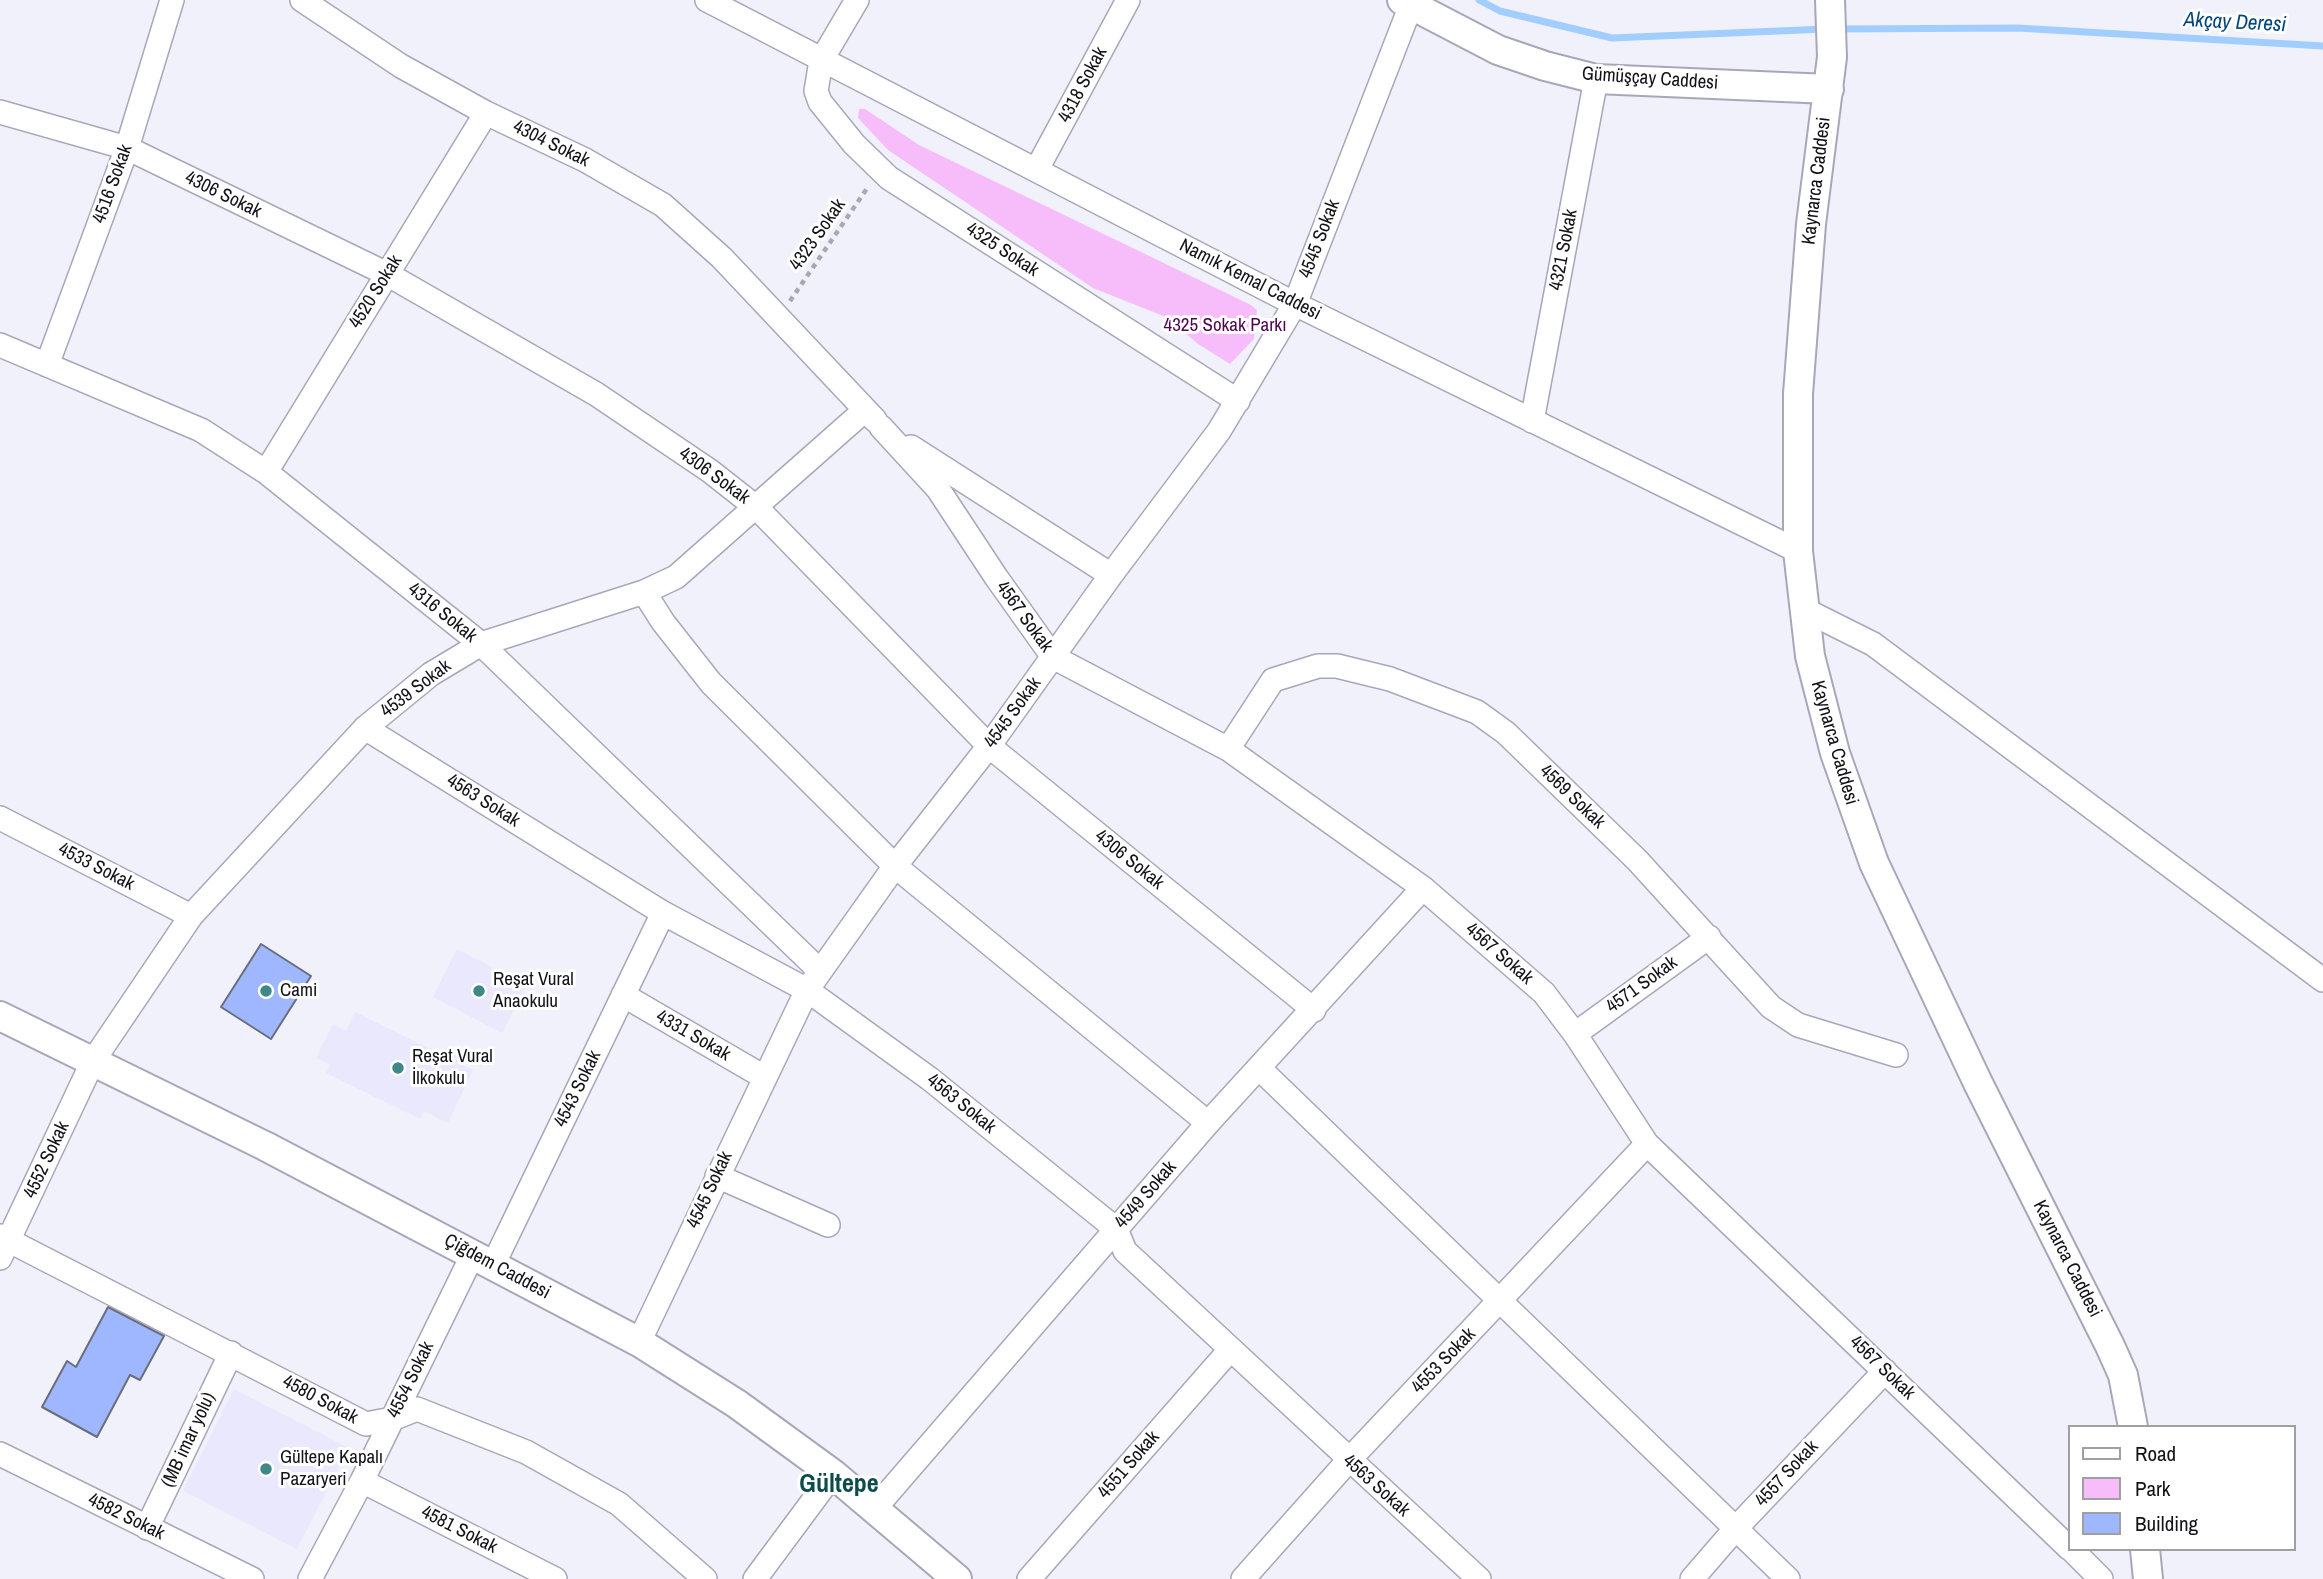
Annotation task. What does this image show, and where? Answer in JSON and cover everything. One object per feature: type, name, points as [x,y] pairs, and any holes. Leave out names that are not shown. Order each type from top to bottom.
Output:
[{"type":"street","name":"4516 Sokak","points":[[47,365],[127,148],[172,0]]},
{"type":"street","name":"4304 Sokak","points":[[302,0],[401,66],[486,113],[585,160],[663,205],[722,258],[779,316],[873,419]]},
{"type":"street","name":"Namık Kemal Caddesi","points":[[707,0],[1295,304],[1798,551]]},
{"type":"street","points":[[821,61],[857,0]]},
{"type":"street","name":"4318 Sokak","points":[[1037,169],[1128,0]]},
{"type":"street","name":"Kaynarca Caddesi","points":[[1830,0],[1832,57],[1811,224],[1799,381],[1798,551],[1803,609],[1820,701],[1838,765],[1874,863],[1978,1083],[2110,1346],[2123,1375],[2133,1425]]},
{"type":"street","name":"Gümüşçay Caddesi","points":[[1407,2],[1499,50],[1545,66],[1596,79],[1829,89]]},
{"type":"street","name":"4545 Sokak","points":[[639,1342],[764,1077],[813,981],[895,866],[989,746],[1238,401],[1295,304],[1407,2]]},
{"type":"street","name":"4325 Sokak","points":[[821,61],[816,81],[820,102],[837,125],[880,170],[1238,401]]},
{"type":"street","name":"4321 Sokak","points":[[1532,421],[1596,79]]},
{"type":"street","name":"4306 Sokak","points":[[0,112],[127,148],[387,274],[596,394],[710,471],[757,508],[989,746],[1314,1010]]},
{"type":"street","name":"4520 Sokak","points":[[266,472],[486,113]]},
{"type":"street","name":"4316 Sokak","points":[[0,345],[201,430],[266,472],[481,644],[813,981]]},
{"type":"street","points":[[873,419],[1111,575]]},
{"type":"street","name":"4539 Sokak","points":[[93,1061],[191,916],[365,728],[431,674],[481,644],[644,592],[676,577],[757,508],[873,419]]},
{"type":"street","name":"4567 Sokak","points":[[873,419],[938,489],[1053,657],[1228,750],[1423,888],[1544,993],[1576,1034],[1647,1144],[2068,1547]]},
{"type":"street","points":[[644,592],[663,622],[710,682],[895,866],[1208,1123]]},
{"type":"street","points":[[1803,609],[1873,644],[2323,981]]},
{"type":"street","name":"4569 Sokak","points":[[1228,750],[1273,680],[1318,666],[1337,666],[1390,679],[1469,709],[1506,733],[1637,860],[1770,1007],[1784,1018],[1896,1055]]},
{"type":"street","name":"4563 Sokak","points":[[365,728],[663,913],[813,981],[1116,1229],[1125,1251],[1229,1351],[1478,1579]]},
{"type":"street","name":"4533 Sokak","points":[[0,818],[191,916]]},
{"type":"street","name":"4549 Sokak","points":[[876,1507],[1208,1123],[1423,888]]},
{"type":"street","name":"4543 Sokak","points":[[483,1260],[663,913]]},
{"type":"street","name":"4571 Sokak","points":[[1576,1034],[1709,937]]},
{"type":"street","name":"4331 Sokak","points":[[622,996],[764,1077]]},
{"type":"street","name":"Çiğdem Caddesi","points":[[0,1016],[93,1061],[639,1342],[737,1404],[833,1474],[876,1507],[957,1579]]},
{"type":"street","name":"4552 Sokak","points":[[3,1245],[93,1061]]},
{"type":"street","points":[[1260,1069],[1503,1300],[1788,1579]]},
{"type":"street","name":"4553 Sokak","points":[[1243,1579],[1348,1461],[1503,1300],[1647,1144]]},
{"type":"street","points":[[717,1176],[828,1225]]},
{"type":"street","name":"4580 Sokak","points":[[3,1245],[231,1353],[366,1424],[392,1419],[417,1409],[526,1452],[619,1504],[705,1579]]},
{"type":"street","name":"4554 Sokak","points":[[310,1579],[392,1419],[483,1260]]},
{"type":"street","name":"4551 Sokak","points":[[1028,1579],[1229,1351]]},
{"type":"street","name":"(MB imar yolu)","points":[[147,1528],[231,1353]]},
{"type":"street","name":"4557 Sokak","points":[[1692,1579],[1737,1527],[1885,1371]]},
{"type":"street","name":"4582 Sokak","points":[[0,1454],[252,1579]]},
{"type":"street","points":[[755,1579],[833,1474]]},
{"type":"street","name":"4581 Sokak","points":[[362,1481],[555,1579]]},
{"type":"street","name":"4567 Sokak","points":[[2072,1551],[2101,1579]]},
{"type":"street","points":[[2145,1551],[2148,1579]]},
{"type":"path","name":"4323 Sokak","points":[[779,316],[880,170]]},
{"type":"shaded area","name":"Reşat Vural Anaokulu","points":[[457,949],[526,985],[502,1033],[433,997]]},
{"type":"shaded area","name":"Reşat Vural İlkokulu","points":[[355,1012],[442,1055],[447,1046],[468,1057],[464,1066],[473,1070],[448,1123],[424,1111],[420,1119],[326,1073],[330,1065],[316,1058],[333,1024],[346,1031]]},
{"type":"shaded area","name":"Gültepe Kapalı Pazaryeri","points":[[234,1389],[349,1448],[297,1549],[183,1491]]},
{"type":"green space","name":"4325 Sokak Parkı","points":[[859,109],[865,109],[919,145],[1251,305],[1257,310],[1254,339],[1230,364],[1198,344],[1166,317],[1093,288],[888,150],[858,118]]},
{"type":"building","name":"Cami","points":[[261,944],[311,976],[271,1039],[221,1007]]},
{"type":"building","points":[[108,1307],[164,1336],[140,1380],[130,1375],[97,1437],[42,1407],[67,1361],[76,1367]]},
{"type":"waterway","name":"Akçay Deresi","points":[[1479,0],[1500,11],[1612,38],[1826,29]]},
{"type":"waterway","name":"Akçay Deresi","points":[[1838,29],[2018,28],[2323,46]]},
{"type":"place","name":"Cami","points":[[266,991]]},
{"type":"place","name":"Reşat Vural Anaokulu","points":[[479,991]]},
{"type":"place","name":"Reşat Vural İlkokulu","points":[[398,1068]]},
{"type":"place","name":"Gültepe Kapalı Pazaryeri","points":[[266,1469]]},
{"type":"district","name":"Gültepe","points":[[839,1485]]}]
